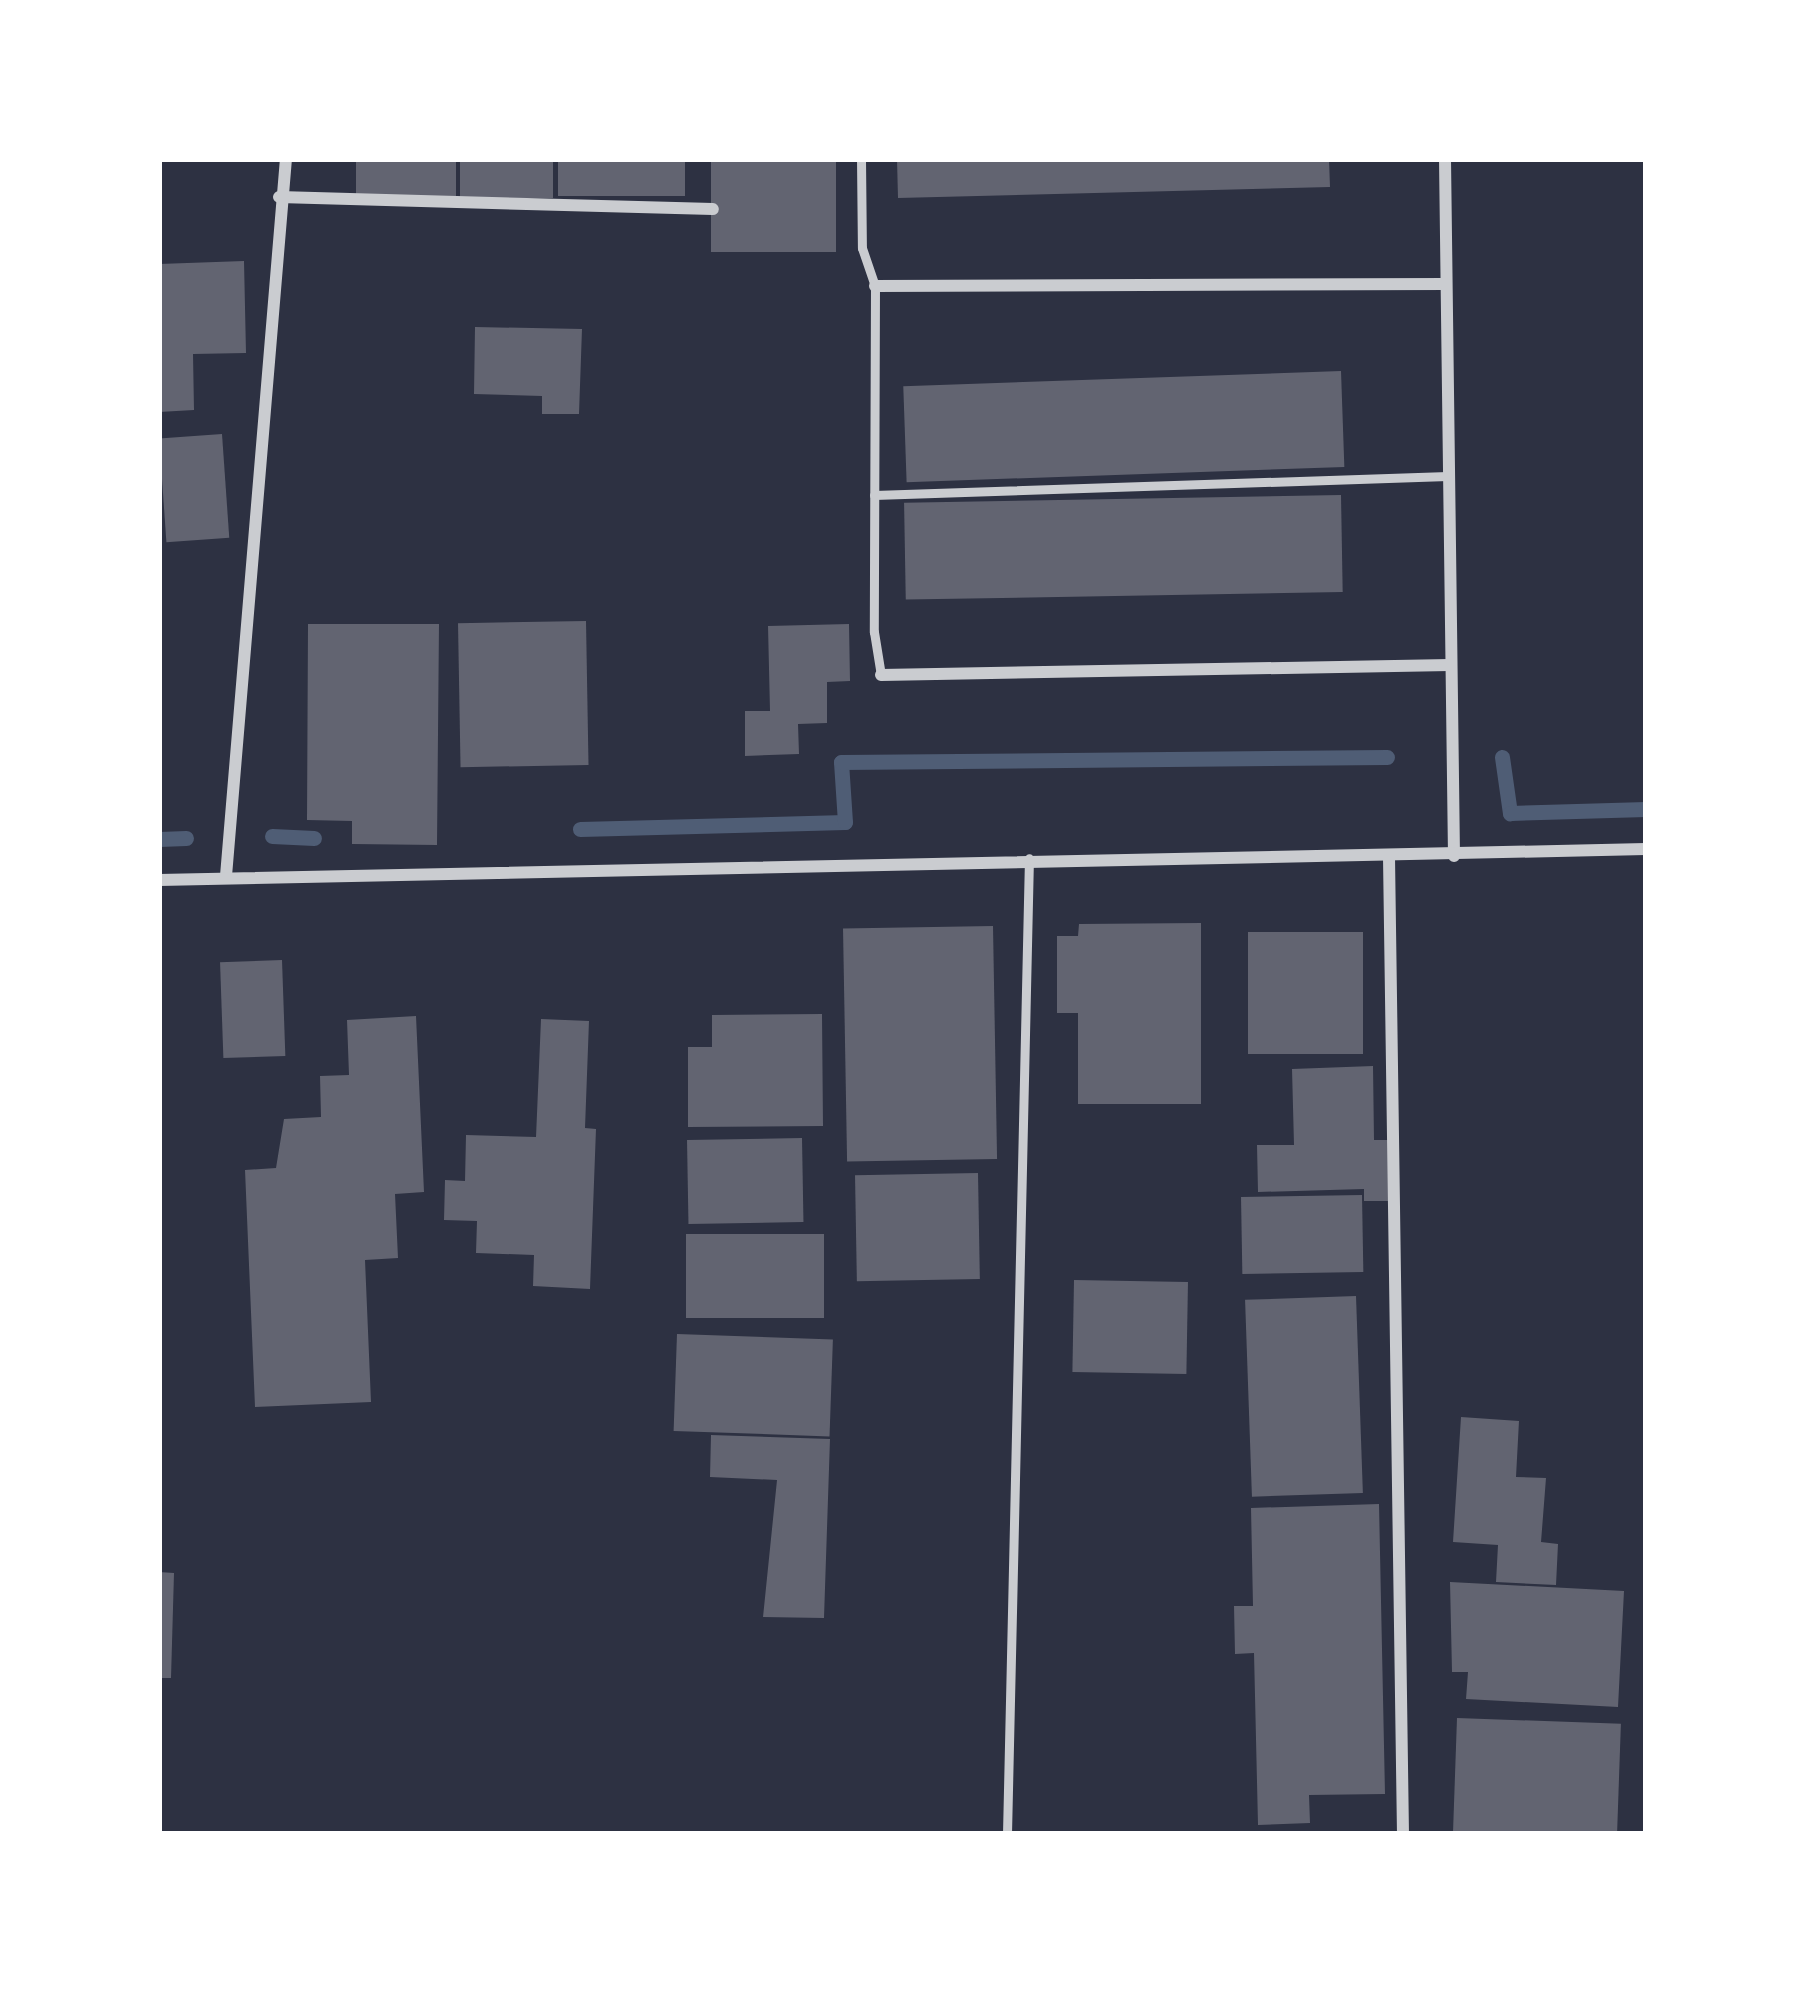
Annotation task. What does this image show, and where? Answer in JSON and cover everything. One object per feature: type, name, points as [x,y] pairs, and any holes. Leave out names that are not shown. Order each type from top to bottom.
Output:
[{"type":"street","points":[[226,876],[279,197],[286,159]]},
{"type":"street","points":[[1445,159],[1454,856]]},
{"type":"street","points":[[279,197],[713,209]]},
{"type":"street","points":[[874,286],[1446,284]]},
{"type":"street","points":[[881,675],[1450,665]]},
{"type":"street","points":[[159,880],[1028,858],[1389,857],[1646,849]]},
{"type":"street","points":[[1389,857],[1403,1834]]},
{"type":"lane","points":[[861,159],[862,248],[874,286],[874,495],[881,675]]},
{"type":"lane","points":[[874,495],[1448,476]]},
{"type":"lane","points":[[1007,1834],[1028,858]]},
{"type":"building","points":[[356,159],[456,159],[456,197],[356,197]]},
{"type":"building","points":[[460,159],[553,159],[553,198],[460,198]]},
{"type":"building","points":[[558,159],[685,159],[685,196],[558,196]]},
{"type":"building","points":[[711,159],[836,159],[836,252],[711,252]]},
{"type":"building","points":[[897,159],[1329,159],[1330,187],[898,198]]},
{"type":"building","points":[[244,261],[246,353],[193,354],[194,410],[159,412],[159,264]]},
{"type":"building","points":[[475,327],[582,329],[579,414],[542,414],[542,396],[474,394]]},
{"type":"building","points":[[1341,371],[1344,467],[907,482],[903,386]]},
{"type":"building","points":[[222,434],[229,538],[166,542],[159,438]]},
{"type":"building","points":[[1341,495],[1343,592],[906,600],[904,503]]},
{"type":"building","points":[[586,621],[589,765],[461,767],[458,623]]},
{"type":"building","points":[[308,624],[439,624],[437,845],[352,844],[352,821],[307,820]]},
{"type":"building","points":[[849,624],[850,681],[827,682],[827,723],[798,724],[799,754],[745,756],[745,711],[770,711],[768,626]]},
{"type":"building","points":[[1201,923],[1201,1104],[1078,1104],[1078,1013],[1057,1013],[1057,936],[1078,936],[1079,924]]},
{"type":"building","points":[[993,926],[997,1159],[847,1162],[843,929]]},
{"type":"building","points":[[1248,932],[1363,932],[1363,1054],[1248,1054]]},
{"type":"building","points":[[282,960],[285,1056],[223,1058],[220,962]]},
{"type":"building","points":[[822,1014],[823,1126],[688,1127],[688,1047],[712,1047],[712,1015]]},
{"type":"building","points":[[416,1016],[424,1192],[395,1194],[398,1258],[365,1260],[371,1402],[255,1407],[245,1170],[276,1168],[284,1119],[321,1117],[320,1076],[349,1075],[347,1020]]},
{"type":"building","points":[[541,1019],[589,1021],[585,1128],[596,1129],[590,1289],[533,1286],[534,1255],[476,1253],[477,1221],[444,1220],[445,1180],[465,1181],[466,1135],[536,1137]]},
{"type":"building","points":[[1373,1066],[1374,1140],[1392,1140],[1392,1201],[1364,1201],[1364,1189],[1258,1192],[1257,1145],[1294,1145],[1292,1069]]},
{"type":"building","points":[[802,1138],[803,1222],[688,1224],[687,1140]]},
{"type":"building","points":[[978,1173],[980,1279],[857,1281],[855,1175]]},
{"type":"building","points":[[1362,1195],[1363,1272],[1242,1274],[1241,1197]]},
{"type":"building","points":[[686,1234],[824,1234],[824,1318],[686,1318]]},
{"type":"building","points":[[1074,1280],[1188,1282],[1186,1374],[1072,1372]]},
{"type":"building","points":[[1356,1296],[1363,1493],[1252,1497],[1245,1300]]},
{"type":"building","points":[[677,1334],[833,1339],[830,1436],[674,1431]]},
{"type":"building","points":[[1461,1417],[1519,1421],[1516,1477],[1546,1478],[1541,1542],[1558,1544],[1556,1585],[1496,1582],[1498,1545],[1453,1542]]},
{"type":"building","points":[[711,1435],[830,1439],[824,1618],[763,1617],[777,1480],[710,1477]]},
{"type":"building","points":[[1379,1504],[1385,1794],[1309,1795],[1310,1823],[1258,1825],[1254,1653],[1235,1654],[1234,1606],[1253,1606],[1251,1508]]},
{"type":"building","points":[[159,1572],[174,1573],[171,1678],[159,1678]]},
{"type":"building","points":[[1450,1582],[1624,1591],[1618,1707],[1466,1699],[1468,1672],[1452,1672]]},
{"type":"building","points":[[1457,1718],[1621,1724],[1617,1834],[1453,1834]]},
{"type":"waterway","points":[[580,829],[845,822],[841,762],[1387,757]]},
{"type":"waterway","points":[[1502,757],[1510,813],[1646,809]]},
{"type":"waterway","points":[[272,836],[314,838]]},
{"type":"waterway","points":[[159,839],[186,838]]}]
